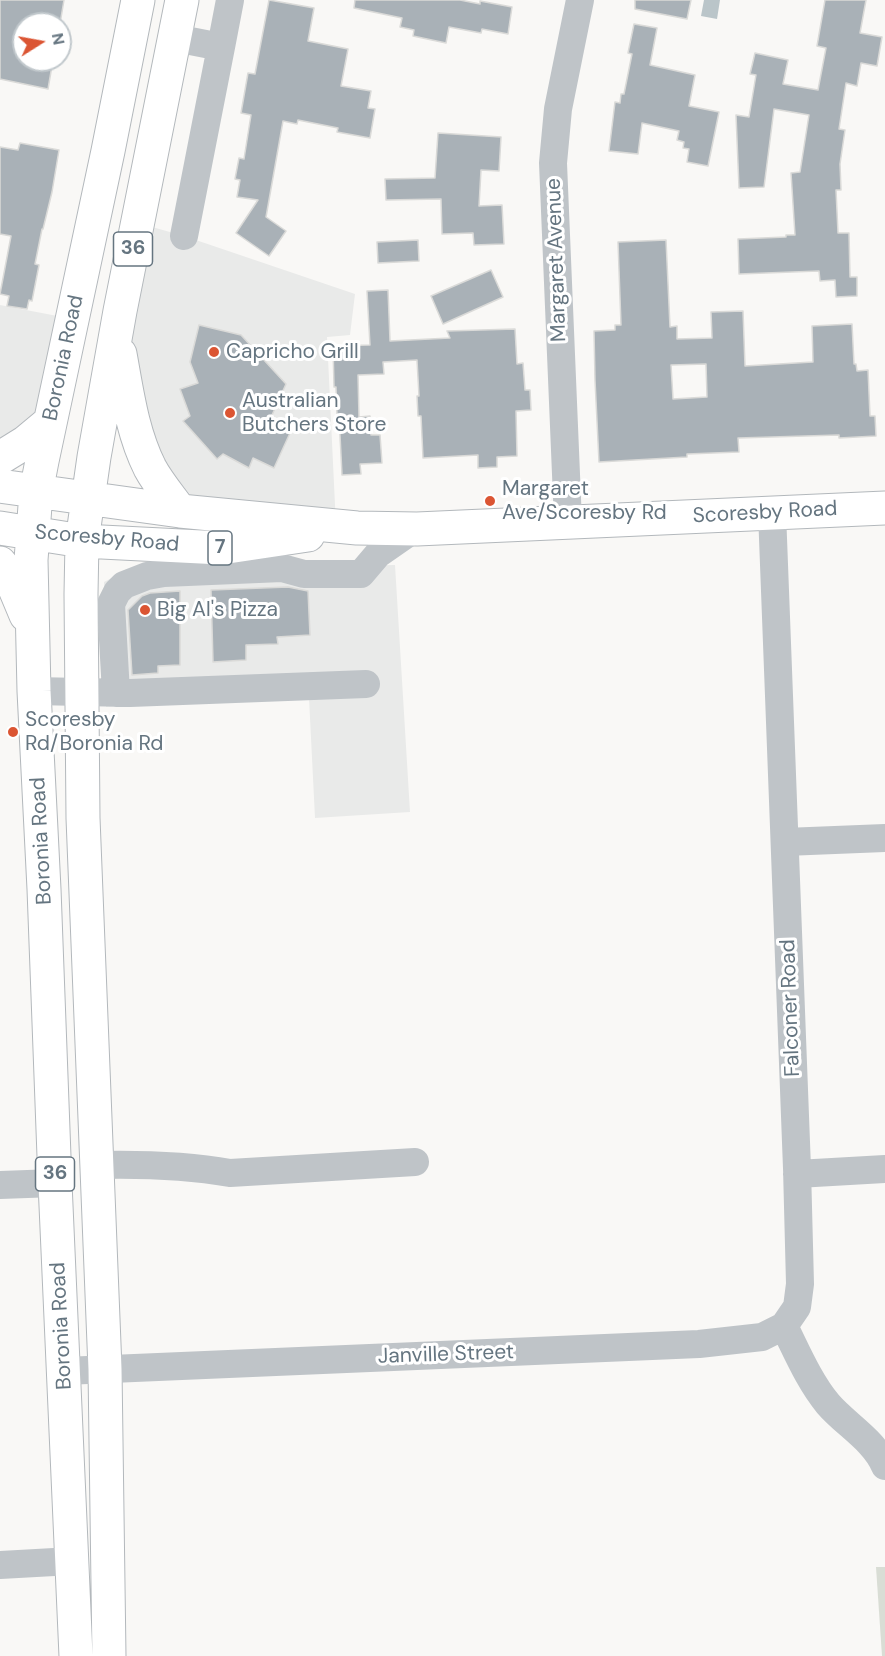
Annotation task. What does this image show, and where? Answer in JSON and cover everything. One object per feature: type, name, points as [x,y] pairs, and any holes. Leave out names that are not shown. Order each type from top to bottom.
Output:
[{"type":"main road","name":"Boronia Road","points":[[76,1656],[34,691],[31,560],[36,492],[138,0]]},
{"type":"main road","name":"Boronia Road","points":[[109,1656],[105,1370],[83,818],[82,541],[94,456],[116,334],[182,0]]},
{"type":"main road","points":[[116,334],[128,402],[138,436],[151,469],[180,511]]},
{"type":"main road","points":[[0,458],[26,442],[50,422]]},
{"type":"main road","name":"Scoresby Road","points":[[0,486],[180,511],[357,528],[414,529],[885,508]]},
{"type":"main road","name":"Scoresby Road","points":[[0,528],[82,541],[221,548],[357,528]]},
{"type":"main road","points":[[0,563],[10,577],[33,631]]},
{"type":"street","points":[[184,236],[230,0]]},
{"type":"street","name":"Margaret Avenue","points":[[568,522],[553,163],[558,109],[580,0]]},
{"type":"street","points":[[175,38],[221,46]]},
{"type":"street","name":"Falconer Road","points":[[772,512],[800,1284],[797,1308],[784,1326]]},
{"type":"street","points":[[116,693],[111,604],[117,592],[124,585],[147,576],[182,571],[282,568],[304,574],[361,574],[378,554],[414,529]]},
{"type":"street","points":[[34,691],[116,693],[366,684]]},
{"type":"street","points":[[785,842],[885,838]]},
{"type":"street","points":[[97,1165],[151,1164],[203,1168],[230,1173],[415,1162]]},
{"type":"street","points":[[797,1174],[885,1169]]},
{"type":"street","points":[[0,1185],[55,1183]]},
{"type":"street","points":[[784,1326],[827,1403],[870,1443],[885,1466]]},
{"type":"street","name":"Janville Street","points":[[64,1371],[699,1344],[762,1337],[784,1326]]},
{"type":"street","points":[[0,1565],[72,1562]]},
{"type":"shaded area","points":[[704,0],[720,0],[717,19],[701,16]]},
{"type":"shaded area","points":[[138,223],[184,236],[355,294],[350,335],[327,337],[336,526],[180,511],[128,402],[129,269]]},
{"type":"shaded area","points":[[0,305],[73,319],[50,422],[0,458]]},
{"type":"shaded area","points":[[395,565],[410,812],[315,818],[309,698],[106,707],[104,582],[129,569]]},
{"type":"shaded area","points":[[876,1567],[885,1567],[885,1656],[882,1656]]},
{"type":"building","points":[[0,0],[64,0],[62,12],[12,12],[12,72],[51,72],[48,89],[0,79]]},
{"type":"building","points":[[269,0],[314,8],[308,41],[348,49],[341,86],[371,91],[368,108],[375,109],[370,138],[337,132],[338,128],[298,120],[297,124],[283,121],[266,217],[286,231],[269,256],[236,233],[258,200],[237,197],[240,180],[235,179],[239,158],[244,159],[251,115],[241,113],[248,73],[255,74]]},
{"type":"building","points":[[355,0],[460,0],[512,7],[508,34],[482,29],[481,33],[449,27],[446,43],[413,36],[414,30],[400,27],[402,18],[354,8]]},
{"type":"building","points":[[635,0],[691,0],[687,19],[635,9]]},
{"type":"building","points":[[825,0],[866,0],[860,33],[882,37],[877,66],[861,63],[857,86],[846,83],[839,129],[845,130],[840,164],[841,190],[836,190],[838,233],[849,233],[850,277],[857,277],[857,296],[836,297],[835,280],[820,281],[819,271],[739,274],[738,239],[795,235],[791,173],[800,172],[809,115],[774,109],[764,187],[739,188],[736,115],[749,117],[756,75],[750,74],[755,53],[788,60],[783,84],[818,90],[826,48],[817,46]]},
{"type":"building","points":[[634,24],[657,28],[650,65],[695,75],[689,106],[719,112],[708,166],[687,162],[689,149],[683,148],[684,142],[677,140],[679,131],[642,123],[638,154],[609,151],[615,102],[620,103],[621,94],[624,94],[632,54],[628,53]]},
{"type":"building","points":[[438,133],[501,137],[499,171],[481,170],[479,206],[502,205],[504,244],[474,245],[473,233],[442,234],[441,199],[386,200],[385,179],[435,178]]},
{"type":"building","points":[[20,143],[59,150],[52,192],[35,264],[39,265],[32,301],[29,300],[27,309],[7,306],[9,296],[0,294],[11,236],[0,234],[0,147],[18,150]]},
{"type":"building","points":[[418,240],[419,261],[378,263],[377,242]]},
{"type":"building","points":[[666,240],[670,327],[677,326],[677,339],[712,338],[711,312],[743,311],[745,366],[813,362],[812,326],[852,324],[854,364],[856,364],[857,371],[868,370],[870,416],[875,416],[876,436],[738,438],[739,452],[599,462],[594,331],[615,330],[615,325],[621,325],[618,242]],"holes":[[[706,364],[707,397],[673,399],[671,365]]]},
{"type":"building","points":[[491,270],[503,297],[443,324],[431,296]]},
{"type":"building","points":[[388,290],[390,341],[450,338],[447,331],[515,329],[517,364],[523,363],[525,390],[530,390],[531,410],[516,411],[517,456],[497,457],[497,467],[478,468],[478,455],[423,458],[421,416],[418,416],[417,360],[383,362],[384,374],[358,375],[359,417],[370,416],[371,435],[380,435],[382,463],[360,464],[361,474],[342,475],[339,415],[337,415],[336,387],[334,387],[333,346],[370,345],[367,291]]},
{"type":"building","points":[[199,325],[241,335],[286,384],[268,424],[290,433],[274,468],[253,458],[249,468],[223,454],[217,459],[183,421],[190,416],[180,389],[198,383],[190,362]]},
{"type":"building","points":[[288,587],[308,591],[310,635],[277,637],[278,644],[246,645],[246,660],[213,662],[211,590]]},
{"type":"building","points":[[180,591],[180,665],[158,666],[158,673],[132,675],[128,610],[142,596],[150,593]]},
{"type":"place","name":"Capricho Grill","points":[[214,352]]},
{"type":"place","name":"Australian Butchers Store","points":[[230,413]]},
{"type":"place","name":"Margaret Ave/Scoresby Rd","points":[[490,501]]},
{"type":"place","name":"Big Al's Pizza","points":[[145,610]]},
{"type":"place","name":"Scoresby Rd/Boronia Rd","points":[[13,732]]}]
